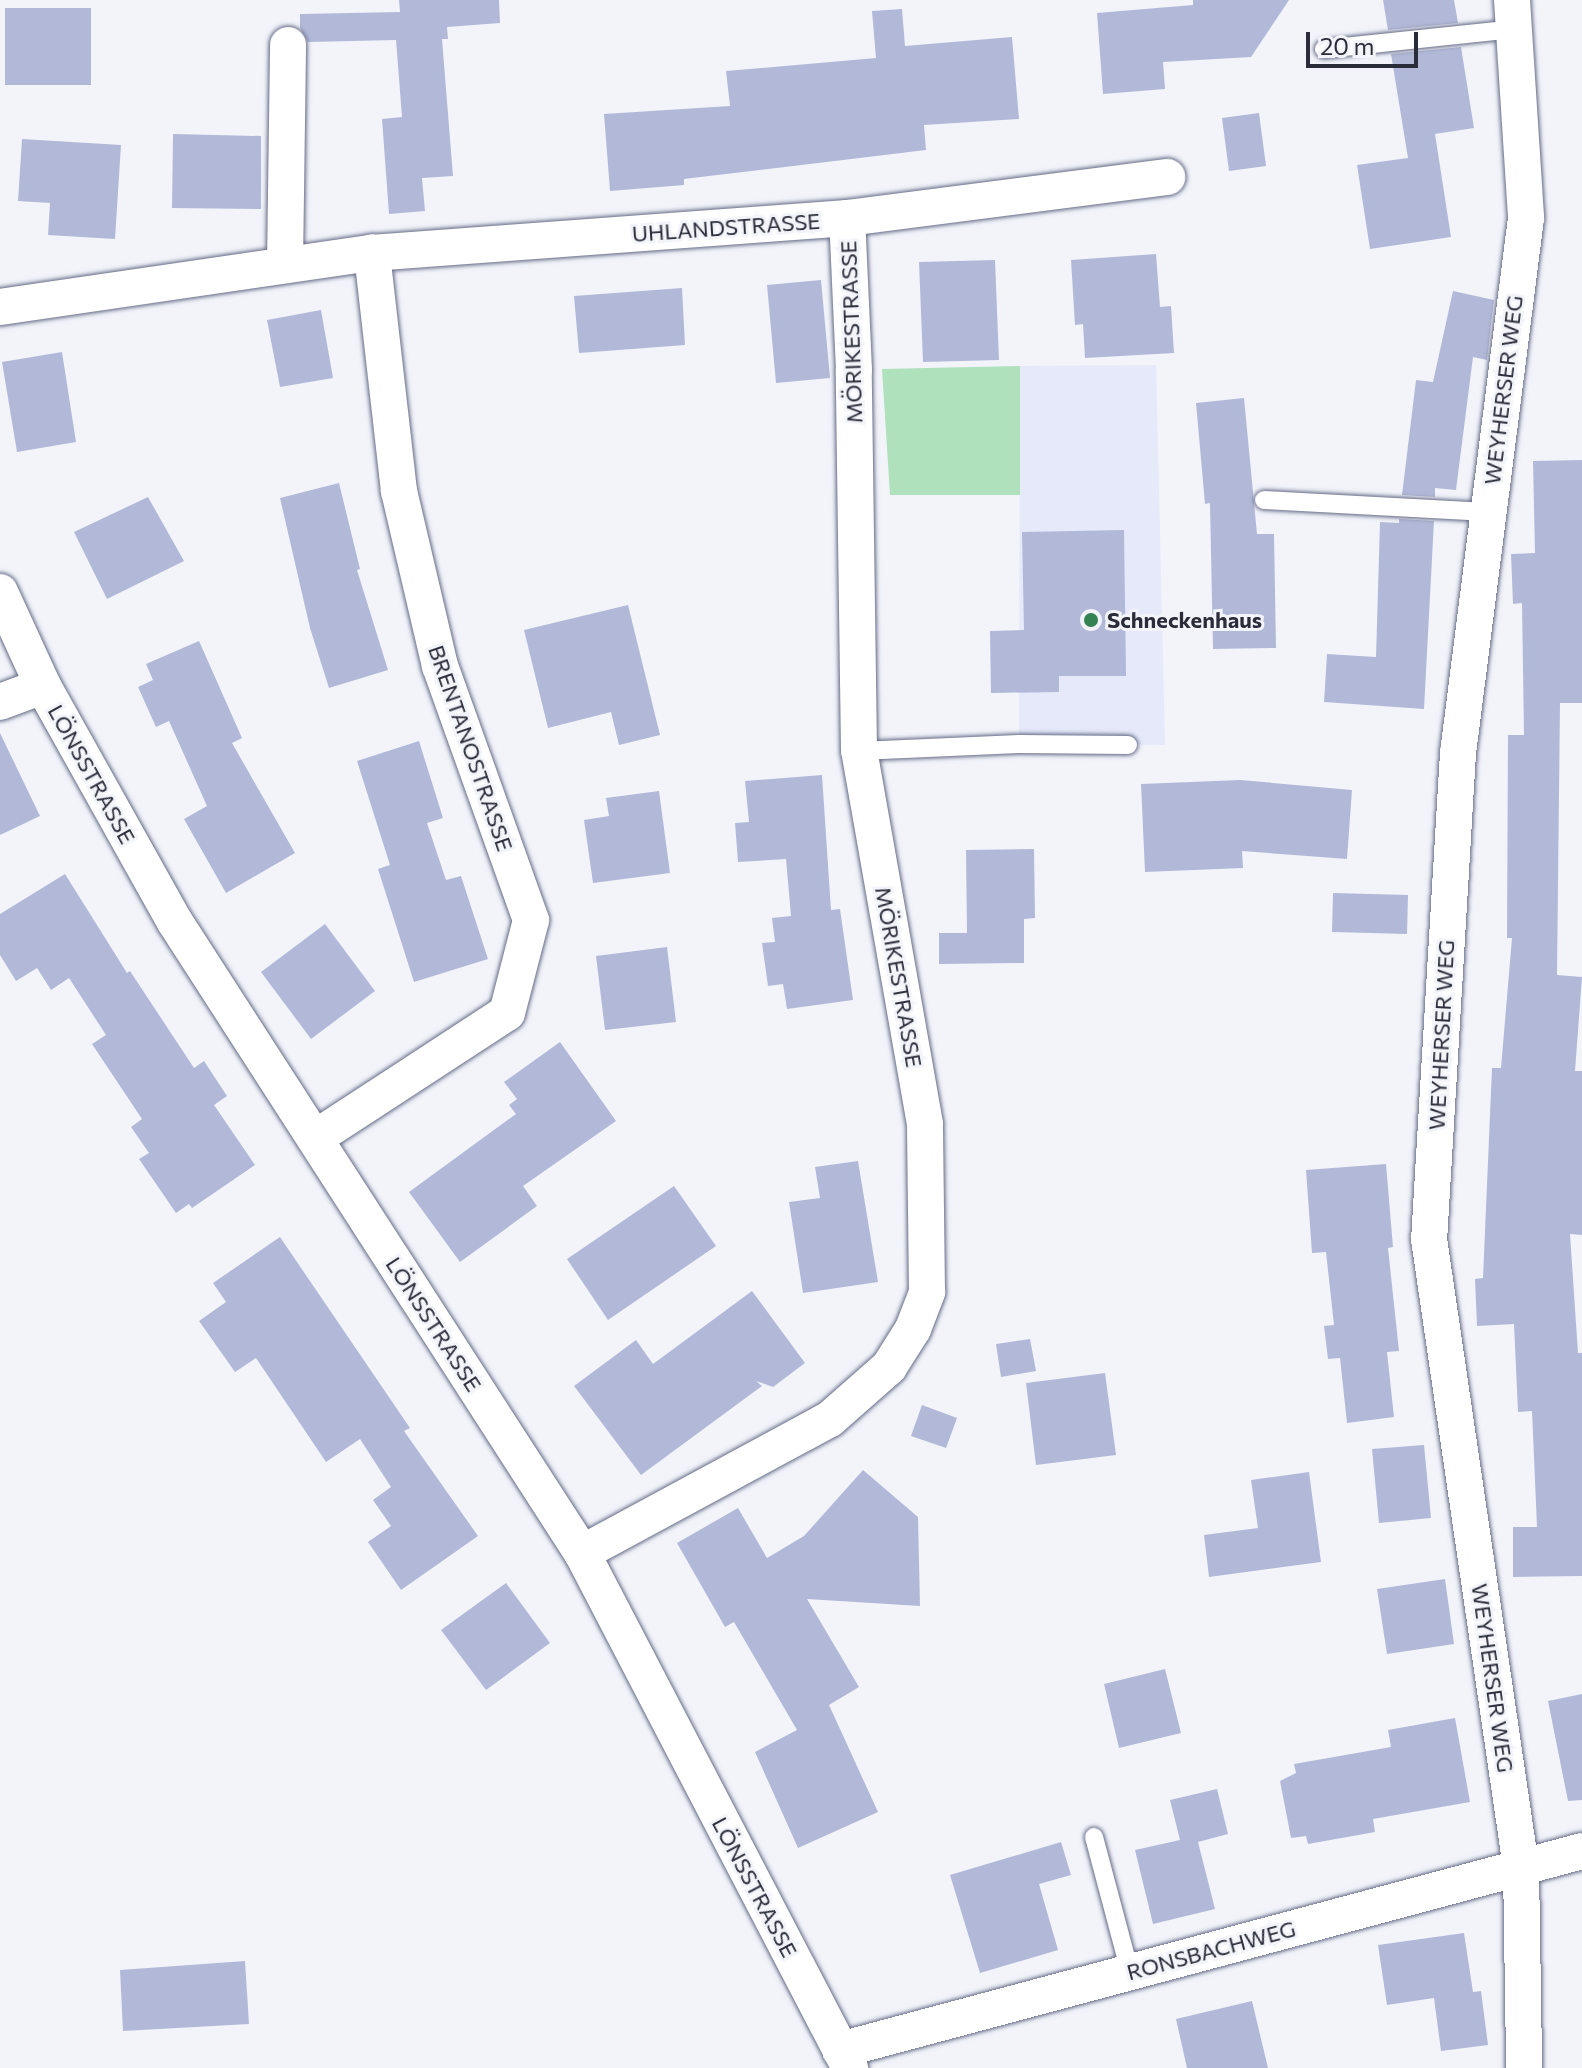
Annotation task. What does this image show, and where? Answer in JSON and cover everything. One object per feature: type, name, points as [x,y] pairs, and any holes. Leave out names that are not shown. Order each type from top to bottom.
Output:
[{"type":"street","name":"WEYHERSER WEG","points":[[1513,14],[1526,218],[1458,753],[1429,1239],[1521,1867],[1524,2068]]},
{"type":"street","points":[[285,265],[288,45]]},
{"type":"street","name":"UHLANDSTRASSE","points":[[0,307],[372,253],[847,218],[1167,177]]},
{"type":"street","name":"MÖRIKESTRASSE","points":[[582,1553],[830,1419],[889,1367],[913,1329],[927,1292],[925,1124],[859,751],[854,370],[847,218]]},
{"type":"street","name":"BRENTANOSTRASSE","points":[[315,1138],[507,1013],[531,920],[436,651],[399,491],[372,253]]},
{"type":"street","name":"LÖNSSTRASSE","points":[[0,592],[43,686],[175,922],[582,1553],[845,2059]]},
{"type":"street","points":[[0,702],[43,686]]},
{"type":"street","name":"RONSBACHWEG","points":[[845,2059],[1130,1972],[1582,1851]]},
{"type":"lane","points":[[1324,49],[1513,14]]},
{"type":"lane","points":[[1264,500],[1488,512]]},
{"type":"lane","points":[[859,751],[1019,744],[1128,745]]},
{"type":"lane","points":[[1094,1837],[1130,1972]]},
{"type":"shaded area","name":"Schneckenhaus","points":[[1156,365],[1165,745],[1019,744],[1020,366]]},
{"type":"green space","points":[[1020,366],[1020,495],[890,495],[882,369]]},
{"type":"building","points":[[399,0],[499,0],[500,23],[447,27],[448,39],[442,39],[453,176],[422,178],[425,211],[389,214],[382,119],[402,117],[396,40],[308,42],[300,28],[300,14],[400,12]]},
{"type":"building","points":[[1193,0],[1289,0],[1251,57],[1163,62],[1165,89],[1103,94],[1097,13],[1193,5]]},
{"type":"building","points":[[1383,0],[1454,0],[1458,23],[1388,30]]},
{"type":"building","points":[[5,8],[91,8],[91,85],[5,85]]},
{"type":"building","points":[[902,9],[905,46],[1012,37],[1019,119],[924,125],[926,150],[684,179],[684,185],[610,191],[604,114],[730,106],[726,71],[876,58],[872,11]]},
{"type":"building","points":[[1461,47],[1474,128],[1435,134],[1451,237],[1370,249],[1357,165],[1408,158],[1391,54]]},
{"type":"building","points":[[1259,113],[1266,166],[1229,171],[1222,118]]},
{"type":"building","points":[[173,134],[261,136],[261,209],[172,208]]},
{"type":"building","points":[[22,139],[121,145],[115,239],[48,235],[50,203],[18,201]]},
{"type":"building","points":[[1156,254],[1160,307],[1171,306],[1174,353],[1085,358],[1083,324],[1075,325],[1071,260]]},
{"type":"building","points":[[995,260],[999,360],[923,362],[919,262]]},
{"type":"building","points":[[821,280],[830,378],[776,383],[767,285]]},
{"type":"building","points":[[682,288],[685,345],[579,353],[574,296]]},
{"type":"building","points":[[1453,291],[1494,300],[1487,360],[1473,357],[1456,490],[1435,488],[1435,497],[1402,495],[1416,380],[1433,382]]},
{"type":"building","points":[[321,310],[333,378],[280,387],[267,320]]},
{"type":"building","points":[[62,352],[76,442],[17,452],[2,362]]},
{"type":"building","points":[[1244,398],[1257,534],[1274,534],[1276,648],[1213,649],[1210,503],[1205,504],[1196,403]]},
{"type":"building","points":[[1582,460],[1582,703],[1560,703],[1557,975],[1582,977],[1575,1071],[1582,1071],[1582,1235],[1570,1234],[1578,1353],[1582,1353],[1582,1576],[1513,1577],[1513,1527],[1537,1527],[1532,1411],[1518,1412],[1514,1324],[1477,1326],[1475,1279],[1483,1278],[1492,1068],[1501,1068],[1512,938],[1507,938],[1508,735],[1524,735],[1522,603],[1513,604],[1511,554],[1535,553],[1533,461]]},
{"type":"building","points":[[339,483],[360,569],[357,570],[388,670],[329,688],[310,628],[280,498]]},
{"type":"building","points":[[148,497],[184,561],[107,599],[74,532]]},
{"type":"building","points":[[1399,519],[1434,521],[1424,709],[1324,702],[1327,654],[1376,657],[1380,522],[1399,523]]},
{"type":"building","points":[[1124,530],[1126,676],[1059,676],[1059,692],[991,693],[990,631],[1024,630],[1022,532]]},
{"type":"building","points":[[628,605],[660,735],[619,745],[611,712],[548,728],[524,630]]},
{"type":"building","points":[[199,641],[242,738],[232,743],[295,853],[226,893],[184,819],[207,806],[169,721],[156,727],[138,687],[153,680],[146,664]]},
{"type":"building","points":[[0,733],[40,816],[0,835]]},
{"type":"building","points":[[419,741],[443,818],[427,823],[446,880],[461,876],[488,959],[414,982],[378,869],[390,865],[357,761]]},
{"type":"building","points":[[822,775],[831,910],[840,909],[853,1000],[787,1009],[783,984],[768,986],[762,943],[775,942],[772,918],[791,916],[786,859],[738,862],[735,823],[749,822],[745,781]]},
{"type":"building","points":[[1240,780],[1352,790],[1347,859],[1242,851],[1243,868],[1145,872],[1141,784]]},
{"type":"building","points":[[659,791],[670,873],[593,883],[584,820],[609,816],[606,798]]},
{"type":"building","points":[[1034,849],[1035,918],[1024,919],[1024,963],[939,964],[939,933],[967,933],[966,850]]},
{"type":"building","points":[[65,874],[127,973],[130,971],[194,1068],[204,1061],[227,1096],[214,1105],[255,1165],[192,1208],[189,1204],[176,1213],[139,1159],[149,1153],[131,1127],[142,1119],[92,1044],[106,1035],[69,978],[51,990],[37,968],[16,981],[0,955],[0,914]]},
{"type":"building","points":[[1333,893],[1408,895],[1407,934],[1332,932]]},
{"type":"building","points":[[325,924],[375,991],[311,1039],[261,972]]},
{"type":"building","points":[[667,947],[676,1022],[605,1030],[596,956]]},
{"type":"building","points":[[560,1042],[616,1121],[523,1186],[537,1206],[460,1262],[409,1192],[516,1114],[509,1105],[517,1099],[504,1082]]},
{"type":"building","points":[[858,1161],[878,1282],[803,1293],[789,1202],[820,1198],[815,1167]]},
{"type":"building","points":[[1386,1164],[1393,1247],[1388,1248],[1399,1351],[1387,1352],[1394,1417],[1347,1423],[1340,1358],[1328,1359],[1324,1326],[1334,1325],[1326,1252],[1312,1253],[1306,1170]]},
{"type":"building","points":[[674,1186],[716,1246],[608,1320],[567,1259]]},
{"type":"building","points":[[280,1237],[410,1428],[404,1431],[478,1536],[401,1590],[368,1542],[391,1526],[373,1500],[391,1487],[360,1439],[326,1462],[256,1358],[235,1372],[199,1321],[226,1302],[213,1283]]},
{"type":"building","points":[[752,1291],[805,1363],[773,1387],[756,1381],[762,1386],[641,1475],[574,1386],[636,1340],[653,1364]]},
{"type":"building","points":[[1030,1339],[1036,1371],[1001,1377],[996,1344]]},
{"type":"building","points":[[1105,1373],[1116,1455],[1036,1465],[1026,1383]]},
{"type":"building","points":[[922,1405],[957,1418],[946,1448],[911,1436]]},
{"type":"building","points":[[1424,1445],[1431,1518],[1379,1523],[1372,1449]]},
{"type":"building","points":[[863,1470],[918,1517],[920,1606],[807,1599],[859,1687],[829,1705],[878,1812],[798,1848],[755,1752],[797,1730],[734,1622],[725,1627],[677,1543],[738,1508],[767,1558],[804,1536]]},
{"type":"building","points":[[1309,1472],[1321,1562],[1209,1577],[1204,1535],[1258,1528],[1251,1480]]},
{"type":"building","points":[[1445,1579],[1454,1644],[1387,1654],[1377,1589]]},
{"type":"building","points":[[506,1583],[550,1643],[486,1690],[441,1630]]},
{"type":"building","points":[[1165,1669],[1181,1733],[1119,1748],[1104,1684]]},
{"type":"building","points":[[1582,1694],[1582,1800],[1568,1801],[1548,1701]]},
{"type":"building","points":[[1455,1718],[1470,1802],[1373,1819],[1375,1832],[1308,1844],[1306,1836],[1291,1838],[1280,1781],[1296,1773],[1294,1764],[1391,1747],[1388,1730]]},
{"type":"building","points":[[1217,1789],[1228,1834],[1198,1842],[1215,1909],[1153,1924],[1135,1850],[1180,1840],[1170,1800]]},
{"type":"building","points":[[1061,1842],[1071,1875],[1039,1884],[1058,1950],[980,1973],[950,1875]]},
{"type":"building","points":[[1464,1933],[1473,1992],[1481,1991],[1488,2045],[1441,2051],[1434,1998],[1387,2005],[1378,1945]]},
{"type":"building","points":[[245,1961],[249,2024],[123,2031],[120,1970]]},
{"type":"building","points":[[1252,2001],[1268,2068],[1187,2068],[1176,2019]]},
{"type":"place","name":"Schneckenhaus","points":[[1091,620]]}]
